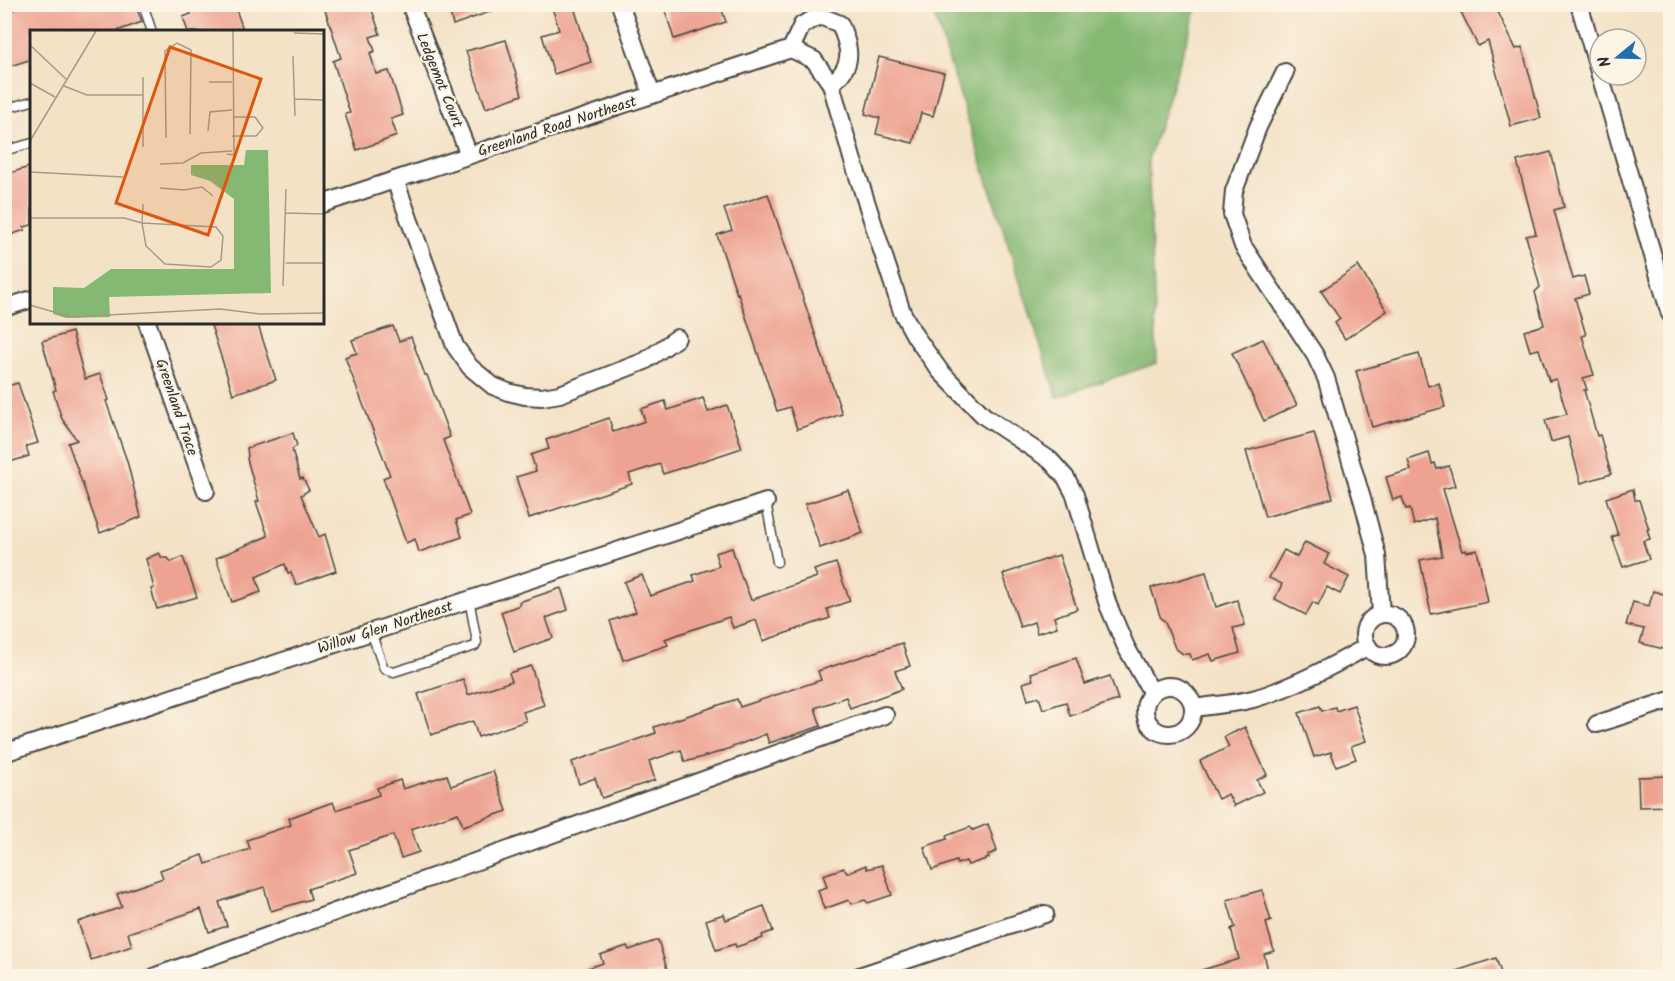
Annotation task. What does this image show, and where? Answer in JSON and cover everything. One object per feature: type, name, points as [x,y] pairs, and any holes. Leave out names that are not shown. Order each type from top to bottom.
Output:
[{"type":"street","name":"Ledgemot Court","points":[[410,4],[469,155]]},
{"type":"street","points":[[620,4],[652,94]]},
{"type":"street","points":[[1579,4],[1588,34]]},
{"type":"street","points":[[831,84],[841,76],[848,63],[848,45],[840,24],[820,16],[802,25],[791,49],[813,60],[831,84],[852,158],[902,312],[915,336],[954,386],[984,416],[1050,460],[1066,478],[1076,495],[1108,605],[1126,647],[1152,693]]},
{"type":"street","name":"Greenland Road Northeast","points":[[324,203],[791,49]]},
{"type":"street","points":[[1285,72],[1258,127],[1234,191],[1232,214],[1243,246],[1316,355],[1326,378],[1377,555],[1381,614]]},
{"type":"street","points":[[1604,87],[1671,314]]},
{"type":"street","points":[[394,180],[455,346],[470,367],[493,386],[525,396],[542,397],[560,394],[645,361],[677,338]]},
{"type":"street","points":[[4,308],[30,300]]},
{"type":"street","name":"Greenland Trace","points":[[148,324],[206,491]]},
{"type":"street","name":"Willow Glen Northeast","points":[[4,753],[766,502]]},
{"type":"street","points":[[1381,614],[1396,617],[1402,623],[1405,639],[1396,652],[1381,656],[1368,646],[1365,631],[1373,617],[1381,614]]},
{"type":"street","points":[[1193,708],[1252,699],[1289,685],[1350,657],[1368,646]]},
{"type":"street","points":[[1168,686],[1177,687],[1185,692],[1193,708],[1189,725],[1182,731],[1165,735],[1156,732],[1150,726],[1144,709],[1146,700],[1152,693],[1168,686]]},
{"type":"street","points":[[1597,724],[1671,700]]},
{"type":"street","points":[[156,976],[885,715]]},
{"type":"street","points":[[859,976],[1046,914]]},
{"type":"lane","points":[[143,4],[151,30]]},
{"type":"lane","points":[[4,109],[30,102]]},
{"type":"lane","points":[[4,151],[30,144]]},
{"type":"lane","points":[[766,502],[777,562]]},
{"type":"lane","points":[[371,632],[384,669],[394,672],[475,646],[477,642],[469,599]]},
{"type":"green space","points":[[931,5],[1198,5],[1148,160],[1157,363],[1057,397]]},
{"type":"building","points":[[29,4],[135,4],[142,22],[120,30],[30,30],[30,60],[4,68],[4,13]]},
{"type":"building","points":[[187,4],[234,4],[243,30],[187,30],[183,17],[191,14]]},
{"type":"building","points":[[323,4],[370,4],[380,34],[370,37],[375,51],[370,53],[376,74],[389,71],[403,115],[391,119],[397,136],[357,150],[345,114],[350,113],[333,61],[341,58]]},
{"type":"building","points":[[448,4],[503,4],[503,7],[453,25]]},
{"type":"building","points":[[551,4],[573,4],[591,62],[554,74],[542,35],[559,30]]},
{"type":"building","points":[[663,4],[720,4],[726,22],[674,39]]},
{"type":"building","points":[[1457,4],[1494,4],[1516,49],[1522,47],[1541,118],[1511,126],[1488,41],[1478,46]]},
{"type":"building","points":[[506,40],[522,95],[486,108],[466,51]]},
{"type":"building","points":[[879,57],[944,73],[933,116],[921,113],[913,143],[876,134],[880,118],[865,114]]},
{"type":"building","points":[[1551,152],[1564,207],[1554,210],[1573,279],[1584,276],[1589,294],[1575,298],[1586,335],[1582,336],[1594,375],[1583,378],[1587,390],[1584,390],[1611,474],[1581,483],[1568,437],[1551,442],[1545,420],[1567,414],[1556,379],[1549,381],[1539,349],[1530,351],[1524,331],[1544,325],[1535,292],[1540,287],[1526,236],[1536,234],[1517,161]]},
{"type":"building","points":[[30,167],[30,226],[24,227],[25,230],[4,237],[4,175]]},
{"type":"building","points":[[768,194],[842,414],[797,429],[790,407],[777,411],[717,235],[732,230],[724,209]]},
{"type":"building","points":[[1358,266],[1387,311],[1345,339],[1335,323],[1340,319],[1321,291]]},
{"type":"building","points":[[211,324],[258,324],[276,380],[233,394]]},
{"type":"building","points":[[393,326],[399,341],[411,337],[425,375],[427,375],[450,437],[443,440],[470,515],[456,520],[462,537],[419,552],[415,539],[406,543],[383,478],[390,475],[345,357],[357,353],[352,340]]},
{"type":"building","points":[[72,332],[85,379],[100,374],[109,400],[106,401],[127,461],[141,517],[100,533],[68,443],[77,440],[62,419],[42,341]]},
{"type":"building","points":[[1263,339],[1297,405],[1264,421],[1232,353]]},
{"type":"building","points":[[1419,354],[1428,386],[1439,383],[1445,407],[1372,427],[1356,371]]},
{"type":"building","points":[[18,383],[38,443],[26,446],[29,456],[4,464],[4,387]]},
{"type":"building","points":[[703,398],[708,412],[727,405],[742,448],[663,474],[660,464],[629,474],[632,484],[529,518],[516,477],[536,471],[531,455],[549,449],[546,440],[609,418],[613,432],[645,421],[641,409],[665,401],[668,410]]},
{"type":"building","points":[[293,433],[297,446],[292,449],[300,479],[303,478],[309,490],[301,495],[319,537],[325,534],[336,571],[296,585],[285,564],[256,577],[261,592],[232,602],[216,558],[268,536],[256,502],[259,501],[247,459],[247,448]]},
{"type":"building","points":[[1314,433],[1333,498],[1265,517],[1246,451]]},
{"type":"building","points":[[1429,453],[1432,464],[1435,463],[1437,469],[1449,466],[1455,486],[1443,489],[1462,551],[1477,550],[1488,602],[1431,614],[1420,560],[1442,556],[1435,518],[1414,525],[1410,508],[1406,509],[1402,497],[1393,500],[1386,477],[1411,470],[1408,460]]},
{"type":"building","points":[[1633,489],[1635,500],[1639,500],[1649,529],[1647,529],[1650,539],[1643,541],[1649,559],[1623,567],[1612,537],[1618,535],[1606,498]]},
{"type":"building","points":[[848,490],[863,533],[820,548],[805,504]]},
{"type":"building","points":[[1305,542],[1329,554],[1324,564],[1349,577],[1340,594],[1327,587],[1318,605],[1313,602],[1306,615],[1275,599],[1282,584],[1269,578],[1284,550],[1297,557]]},
{"type":"building","points":[[732,548],[751,600],[817,577],[814,570],[836,563],[850,601],[827,609],[830,618],[763,641],[756,620],[733,628],[729,617],[665,639],[668,645],[623,660],[610,621],[636,612],[624,582],[642,575],[650,596],[695,581],[693,575],[719,566],[715,553]]},
{"type":"building","points":[[159,553],[162,558],[168,558],[171,562],[183,557],[197,597],[157,609],[146,559]]},
{"type":"building","points":[[1059,555],[1077,609],[1054,617],[1057,627],[1037,633],[1034,622],[1020,627],[1003,574]]},
{"type":"building","points":[[1206,572],[1216,607],[1237,600],[1245,625],[1233,628],[1240,653],[1213,661],[1210,654],[1192,660],[1190,654],[1183,654],[1175,648],[1164,620],[1161,619],[1151,588]]},
{"type":"building","points":[[561,588],[568,610],[546,618],[553,638],[514,652],[501,612],[520,605],[519,602]]},
{"type":"building","points":[[1653,591],[1671,596],[1671,651],[1640,643],[1644,629],[1626,625],[1633,602],[1649,606]]},
{"type":"building","points":[[902,643],[910,666],[895,671],[902,689],[850,708],[846,697],[815,708],[821,726],[769,743],[766,734],[720,752],[685,762],[681,750],[649,761],[655,780],[602,798],[595,778],[579,784],[572,762],[656,733],[654,727],[737,699],[740,707],[821,680],[818,671]]},
{"type":"building","points":[[1076,658],[1085,684],[1110,676],[1118,700],[1070,716],[1066,702],[1043,709],[1039,697],[1028,700],[1023,683],[1033,680],[1031,673]]},
{"type":"building","points":[[531,666],[544,705],[523,712],[526,721],[478,737],[473,721],[431,735],[418,694],[463,679],[468,695],[512,681],[509,673]]},
{"type":"building","points":[[1354,705],[1366,741],[1351,746],[1356,759],[1336,766],[1331,752],[1314,757],[1299,713],[1320,706],[1322,711],[1335,707],[1336,711]]},
{"type":"building","points":[[1245,727],[1267,775],[1257,780],[1263,792],[1234,806],[1228,794],[1218,799],[1200,761],[1229,747],[1224,737]]},
{"type":"building","points":[[493,771],[507,811],[463,826],[458,813],[411,829],[419,852],[401,858],[393,835],[349,850],[357,873],[308,889],[311,899],[271,911],[264,887],[219,902],[227,926],[209,932],[201,909],[128,933],[132,946],[91,960],[78,922],[122,907],[117,894],[163,878],[160,870],[203,855],[206,864],[250,849],[247,840],[291,825],[289,818],[333,802],[336,810],[379,795],[377,788],[400,780],[403,789],[447,775],[451,786]]},
{"type":"building","points":[[1671,776],[1671,806],[1639,807],[1638,777]]},
{"type":"building","points":[[988,824],[997,851],[988,855],[989,858],[968,865],[966,861],[957,864],[956,861],[932,870],[924,847],[947,839],[946,836],[970,827],[973,830]]},
{"type":"building","points":[[866,865],[867,869],[882,865],[892,895],[868,903],[865,900],[852,904],[849,900],[824,909],[818,890],[827,887],[823,875],[844,868],[847,873]]},
{"type":"building","points":[[1262,890],[1271,921],[1266,923],[1274,951],[1264,954],[1268,970],[1245,976],[1196,976],[1195,972],[1239,959],[1231,929],[1235,927],[1227,900]]},
{"type":"building","points":[[764,906],[773,931],[762,935],[763,938],[736,947],[735,944],[716,950],[706,920],[724,914],[726,920]]},
{"type":"building","points":[[658,940],[667,969],[643,976],[572,976],[571,974],[603,963],[600,955],[627,946],[629,950]]},
{"type":"building","points":[[1496,958],[1502,976],[1450,976],[1450,973]]}]
